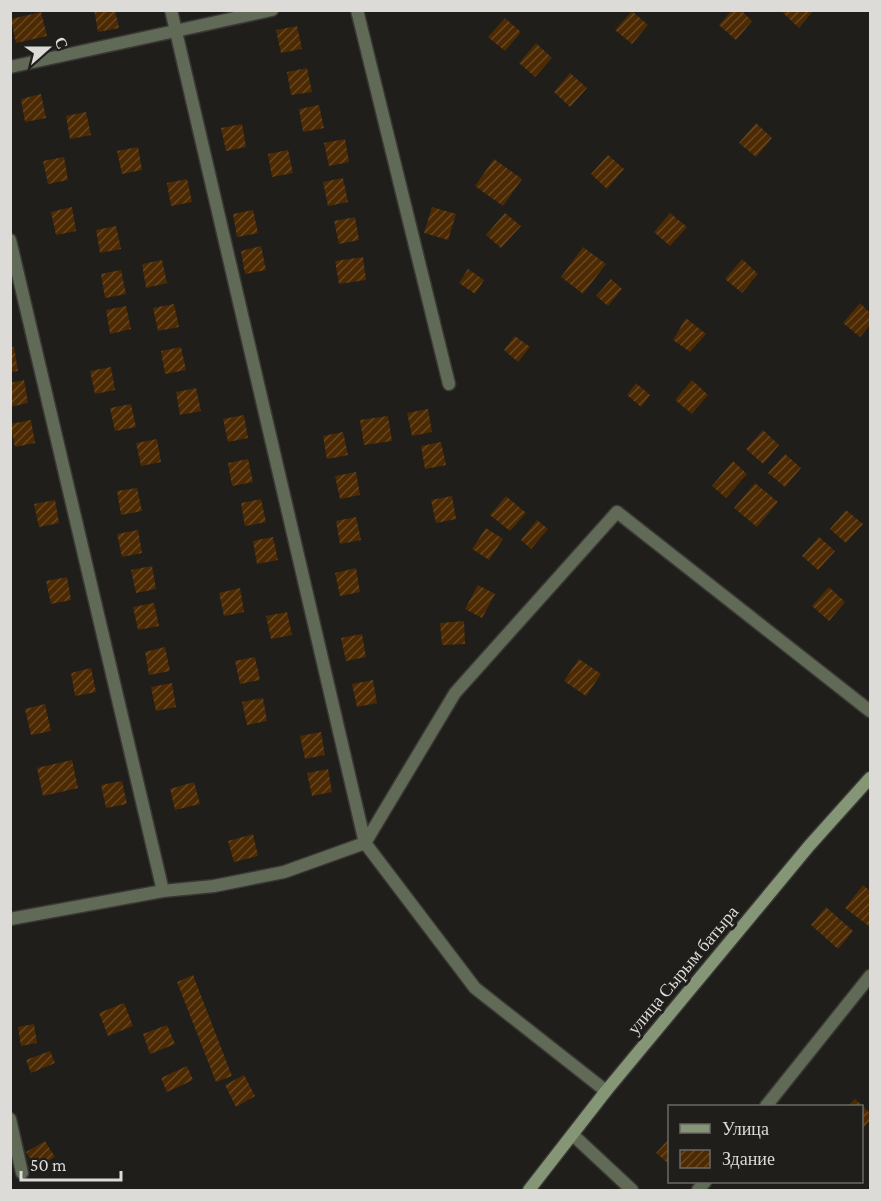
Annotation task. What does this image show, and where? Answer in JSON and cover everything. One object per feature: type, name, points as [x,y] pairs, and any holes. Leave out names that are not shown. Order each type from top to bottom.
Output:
[{"type":"street","points":[[171,10],[365,843],[475,988],[606,1091]]},
{"type":"street","points":[[10,67],[176,33],[272,10]]},
{"type":"street","points":[[357,10],[449,384]]},
{"type":"street","points":[[10,240],[163,891]]},
{"type":"street","points":[[10,919],[163,891],[214,886],[284,872],[365,843],[455,693],[617,512],[870,711]]},
{"type":"street","name":"улица Сырым батыра","points":[[529,1191],[606,1091],[809,846],[870,778]]},
{"type":"street","points":[[768,1105],[870,976]]},
{"type":"street","points":[[10,1119],[22,1173]]},
{"type":"street","points":[[573,1135],[632,1191]]},
{"type":"building","points":[[94,10],[115,10],[119,28],[98,32]]},
{"type":"building","points":[[732,10],[741,10],[752,21],[736,40],[719,25]]},
{"type":"building","points":[[785,10],[814,10],[799,28],[783,13]]},
{"type":"building","points":[[632,11],[648,25],[632,44],[615,30]]},
{"type":"building","points":[[41,12],[47,36],[16,43],[11,19]]},
{"type":"building","points":[[505,18],[521,32],[505,51],[488,37]]},
{"type":"building","points":[[297,26],[302,49],[281,53],[276,30]]},
{"type":"building","points":[[536,43],[552,58],[535,77],[519,63]]},
{"type":"building","points":[[307,68],[312,92],[291,95],[287,72]]},
{"type":"building","points":[[570,73],[587,88],[570,107],[554,92]]},
{"type":"building","points":[[41,94],[46,118],[25,122],[21,99]]},
{"type":"building","points":[[319,105],[324,128],[303,132],[299,109]]},
{"type":"building","points":[[86,112],[91,135],[70,139],[66,116]]},
{"type":"building","points":[[756,123],[772,138],[756,157],[739,143]]},
{"type":"building","points":[[242,124],[246,147],[226,151],[221,128]]},
{"type":"building","points":[[345,139],[349,162],[329,166],[324,143]]},
{"type":"building","points":[[138,147],[142,170],[122,174],[117,151]]},
{"type":"building","points":[[288,150],[293,173],[272,177],[268,154]]},
{"type":"building","points":[[608,155],[624,169],[607,189],[591,174]]},
{"type":"building","points":[[64,157],[68,180],[48,184],[43,161]]},
{"type":"building","points":[[494,159],[522,179],[503,206],[475,186]]},
{"type":"building","points":[[343,178],[348,202],[328,206],[323,182]]},
{"type":"building","points":[[187,179],[192,202],[171,206],[167,183]]},
{"type":"building","points":[[72,207],[76,231],[56,235],[51,212]]},
{"type":"building","points":[[432,207],[456,214],[448,240],[424,233]]},
{"type":"building","points":[[253,210],[258,233],[237,237],[233,214]]},
{"type":"building","points":[[505,213],[521,226],[501,248],[486,235]]},
{"type":"building","points":[[670,213],[687,227],[670,246],[654,232]]},
{"type":"building","points":[[355,217],[359,240],[339,244],[334,221]]},
{"type":"building","points":[[116,226],[121,249],[100,253],[96,230]]},
{"type":"building","points":[[261,246],[266,270],[245,274],[241,251]]},
{"type":"building","points":[[583,247],[606,264],[583,294],[561,277]]},
{"type":"building","points":[[363,257],[366,280],[339,284],[335,261]]},
{"type":"building","points":[[742,259],[758,274],[742,293],[725,279]]},
{"type":"building","points":[[162,260],[167,283],[146,288],[142,264]]},
{"type":"building","points":[[468,269],[484,280],[475,294],[459,283]]},
{"type":"building","points":[[121,270],[126,294],[105,298],[101,274]]},
{"type":"building","points":[[611,279],[622,289],[608,306],[596,296]]},
{"type":"building","points":[[860,303],[870,313],[870,325],[860,337],[843,323]]},
{"type":"building","points":[[174,304],[179,327],[158,331],[153,308]]},
{"type":"building","points":[[126,306],[131,329],[110,334],[106,310]]},
{"type":"building","points":[[686,318],[706,334],[690,352],[673,340]]},
{"type":"building","points":[[515,336],[530,347],[518,362],[504,350]]},
{"type":"building","points":[[14,347],[18,371],[10,372],[10,348]]},
{"type":"building","points":[[181,347],[186,370],[165,374],[161,351]]},
{"type":"building","points":[[111,367],[115,390],[95,394],[90,371]]},
{"type":"building","points":[[24,380],[28,403],[10,407],[10,383]]},
{"type":"building","points":[[692,380],[708,395],[692,414],[675,400]]},
{"type":"building","points":[[636,383],[650,395],[641,407],[627,395]]},
{"type":"building","points":[[196,388],[201,411],[180,415],[176,392]]},
{"type":"building","points":[[131,404],[136,427],[115,431],[110,408]]},
{"type":"building","points":[[428,409],[432,432],[412,436],[407,413]]},
{"type":"building","points":[[244,415],[248,438],[228,442],[223,419]]},
{"type":"building","points":[[388,416],[392,441],[364,445],[360,420]]},
{"type":"building","points":[[31,420],[35,443],[15,447],[10,424]]},
{"type":"building","points":[[763,430],[779,445],[763,464],[746,449]]},
{"type":"building","points":[[343,432],[348,455],[327,459],[323,436]]},
{"type":"building","points":[[157,439],[161,462],[141,466],[136,443]]},
{"type":"building","points":[[441,442],[446,465],[425,469],[421,446]]},
{"type":"building","points":[[785,454],[801,468],[785,487],[768,473]]},
{"type":"building","points":[[248,459],[253,482],[232,486],[228,463]]},
{"type":"building","points":[[733,461],[747,474],[726,498],[712,486]]},
{"type":"building","points":[[356,472],[360,495],[340,499],[335,476]]},
{"type":"building","points":[[755,483],[778,502],[757,527],[734,508]]},
{"type":"building","points":[[137,488],[142,511],[121,515],[117,491]]},
{"type":"building","points":[[452,496],[456,519],[436,523],[431,500]]},
{"type":"building","points":[[506,496],[526,513],[510,531],[490,515]]},
{"type":"building","points":[[261,499],[266,522],[245,526],[241,503]]},
{"type":"building","points":[[55,500],[59,523],[39,527],[34,504]]},
{"type":"building","points":[[846,510],[863,524],[846,543],[830,529]]},
{"type":"building","points":[[356,517],[361,540],[340,544],[336,521]]},
{"type":"building","points":[[537,520],[548,529],[531,549],[521,540]]},
{"type":"building","points":[[486,528],[503,539],[489,560],[472,549]]},
{"type":"building","points":[[138,530],[142,553],[122,557],[117,534]]},
{"type":"building","points":[[273,537],[278,560],[257,564],[253,541]]},
{"type":"building","points":[[819,537],[835,551],[818,570],[802,556]]},
{"type":"building","points":[[152,566],[156,589],[136,593],[131,570]]},
{"type":"building","points":[[356,568],[360,592],[340,596],[335,573]]},
{"type":"building","points":[[67,577],[71,600],[51,604],[46,581]]},
{"type":"building","points":[[478,585],[495,594],[482,618],[465,609]]},
{"type":"building","points":[[829,587],[845,602],[829,621],[812,606]]},
{"type":"building","points":[[240,588],[244,612],[224,616],[219,593]]},
{"type":"building","points":[[154,603],[159,626],[138,630],[133,607]]},
{"type":"building","points":[[287,612],[292,635],[271,639],[266,616]]},
{"type":"building","points":[[464,621],[465,644],[442,645],[440,623]]},
{"type":"building","points":[[362,634],[366,657],[346,661],[341,638]]},
{"type":"building","points":[[165,647],[170,671],[149,675],[145,652]]},
{"type":"building","points":[[255,657],[260,680],[240,684],[235,661]]},
{"type":"building","points":[[579,659],[601,674],[586,696],[564,681]]},
{"type":"building","points":[[91,668],[96,692],[75,696],[71,673]]},
{"type":"building","points":[[373,680],[377,703],[357,707],[352,684]]},
{"type":"building","points":[[172,683],[176,707],[156,711],[151,687]]},
{"type":"building","points":[[263,698],[267,721],[247,725],[242,702]]},
{"type":"building","points":[[45,704],[51,731],[31,735],[25,709]]},
{"type":"building","points":[[321,732],[325,755],[305,759],[300,736]]},
{"type":"building","points":[[72,760],[78,788],[43,796],[37,768]]},
{"type":"building","points":[[328,769],[332,792],[312,796],[307,773]]},
{"type":"building","points":[[122,781],[127,804],[106,808],[101,785]]},
{"type":"building","points":[[194,782],[200,804],[175,810],[170,789]]},
{"type":"building","points":[[253,834],[258,856],[234,862],[228,841]]},
{"type":"building","points":[[863,885],[870,891],[870,927],[845,908]]},
{"type":"building","points":[[826,907],[853,931],[838,949],[811,925]]},
{"type":"building","points":[[193,975],[232,1076],[216,1082],[177,982]]},
{"type":"building","points":[[124,1003],[133,1026],[108,1036],[99,1013]]},
{"type":"building","points":[[34,1024],[37,1043],[21,1046],[18,1027]]},
{"type":"building","points":[[167,1025],[175,1044],[150,1054],[143,1034]]},
{"type":"building","points":[[50,1051],[55,1063],[31,1073],[26,1060]]},
{"type":"building","points":[[187,1066],[193,1080],[167,1092],[161,1078]]},
{"type":"building","points":[[244,1075],[255,1096],[236,1107],[225,1085]]},
{"type":"building","points":[[855,1099],[861,1105],[849,1105]]},
{"type":"building","points":[[863,1106],[870,1113],[870,1120],[863,1129]]},
{"type":"building","points":[[668,1140],[668,1163],[656,1153]]},
{"type":"building","points":[[45,1141],[55,1157],[36,1168],[26,1152]]}]
